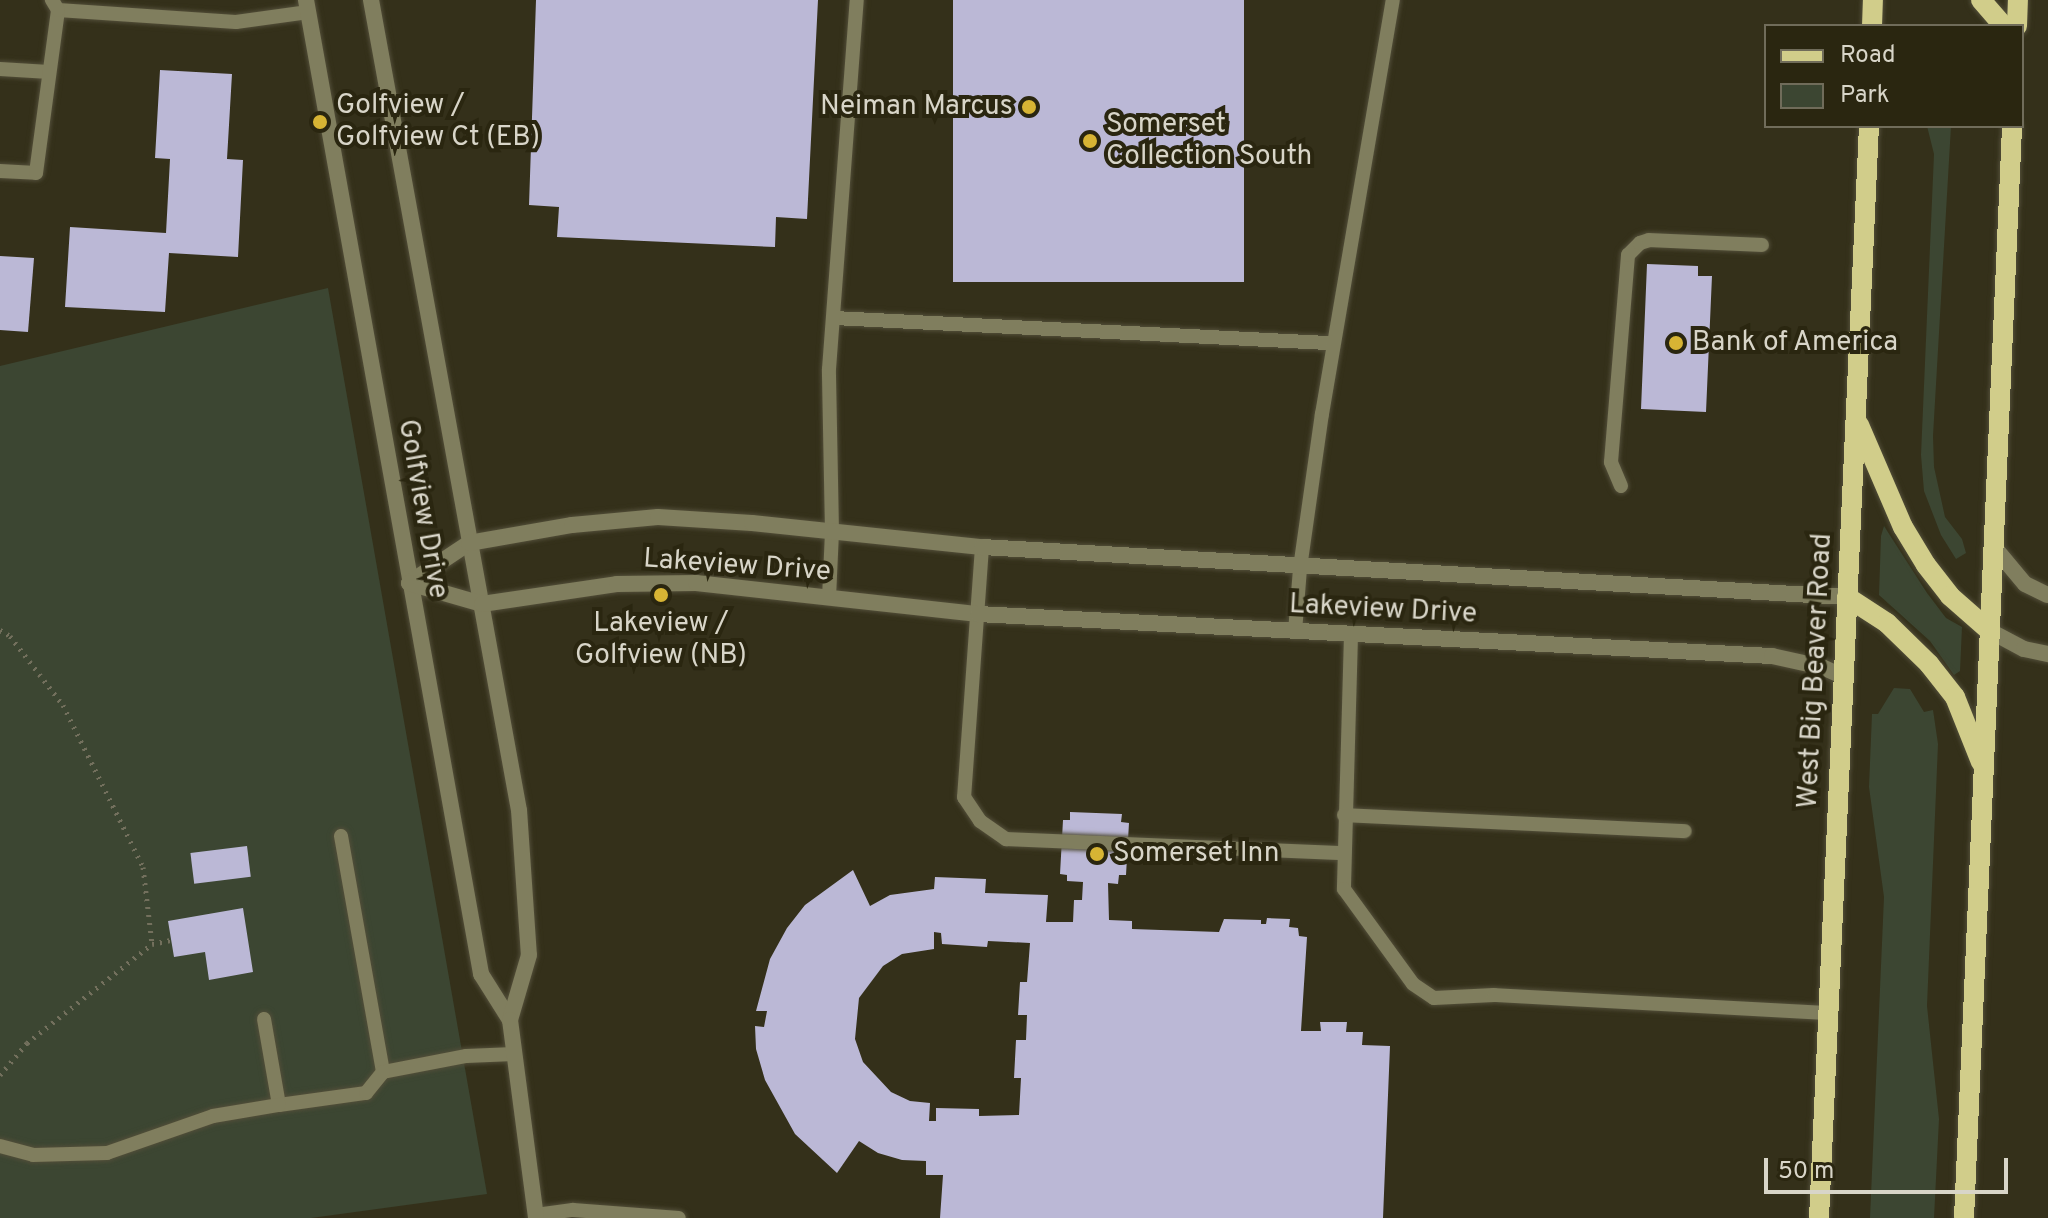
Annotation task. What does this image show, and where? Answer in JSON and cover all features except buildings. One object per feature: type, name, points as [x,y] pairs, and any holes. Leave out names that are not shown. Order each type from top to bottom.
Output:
[{"type":"main road","points":[[1872,24],[1873,0]]},
{"type":"main road","points":[[1981,0],[2002,24]]},
{"type":"main road","points":[[2017,24],[2018,0]]},
{"type":"main road","name":"West Big Beaver Road","points":[[1819,1218],[1869,128]]},
{"type":"main road","points":[[1964,1218],[2012,128]]},
{"type":"main road","points":[[1857,420],[1903,527],[1926,565],[1950,596],[1990,631]]},
{"type":"main road","points":[[1847,597],[1887,623],[1929,664],[1955,697],[1983,769]]},
{"type":"street","name":"Golfview Drive","points":[[371,0],[519,810],[529,955],[510,1020],[536,1216]]},
{"type":"street","name":"Golfview Drive","points":[[307,6],[481,974],[510,1020]]},
{"type":"street","name":"Lakeview Drive","points":[[409,583],[469,543],[572,525],[658,517],[982,547],[1300,568],[1847,597]]},
{"type":"street","points":[[1994,547],[2025,584],[2048,595]]},
{"type":"street","name":"Lakeview Drive","points":[[409,583],[482,604],[579,589],[655,582],[724,585],[978,614],[1772,656],[1822,667],[1844,677]]},
{"type":"street","points":[[1990,631],[2024,649],[2048,654]]},
{"type":"lane","points":[[829,598],[832,532],[829,369],[857,0]]},
{"type":"lane","points":[[1295,632],[1300,568],[1333,343],[1393,0]]},
{"type":"lane","points":[[0,171],[36,173],[55,5],[236,22],[307,6]]},
{"type":"lane","points":[[0,69],[49,72]]},
{"type":"lane","points":[[1621,486],[1611,462],[1628,255],[1633,248],[1649,240],[1762,245]]},
{"type":"lane","points":[[834,318],[1333,343]]},
{"type":"lane","points":[[982,547],[964,797],[980,821],[1006,839],[1344,853]]},
{"type":"lane","points":[[1351,635],[1344,889],[1413,984],[1434,998],[1494,995],[1829,1013]]},
{"type":"lane","points":[[1344,815],[1685,831]]},
{"type":"lane","points":[[341,836],[383,1072]]},
{"type":"lane","points":[[264,1019],[279,1105]]},
{"type":"lane","points":[[0,1146],[33,1155],[107,1153],[213,1116],[366,1093],[383,1072],[466,1056],[514,1054]]},
{"type":"lane","points":[[536,1216],[573,1210],[679,1218]]},
{"type":"path","points":[[0,630],[10,636],[63,705],[143,867],[152,944]]},
{"type":"path","points":[[0,1075],[27,1043],[152,944],[171,940]]},
{"type":"green space","points":[[1928,128],[1951,128],[1933,436],[1934,467],[1945,517],[1962,539],[1966,553],[1956,559],[1941,535],[1924,491],[1921,455],[1934,154]]},
{"type":"green space","points":[[328,288],[487,1194],[311,1218],[0,1218],[0,366]]},
{"type":"green space","points":[[1884,526],[1946,618],[1962,627],[1960,671],[1954,675],[1930,641],[1879,595]]},
{"type":"green space","points":[[1894,688],[1910,689],[1924,712],[1933,710],[1938,744],[1927,1006],[1939,1119],[1934,1218],[1870,1218],[1884,897],[1869,787],[1872,714],[1878,714]]},
{"type":"place","name":"Neiman Marcus","points":[[1029,107]]},
{"type":"place","name":"Golfview / Golfview Ct (EB)","points":[[320,122]]},
{"type":"place","name":"Somerset Collection South","points":[[1090,141]]},
{"type":"place","name":"Bank of America","points":[[1676,343]]},
{"type":"place","name":"Lakeview / Golfview (NB)","points":[[661,595]]},
{"type":"place","name":"Somerset Inn","points":[[1097,854]]}]
